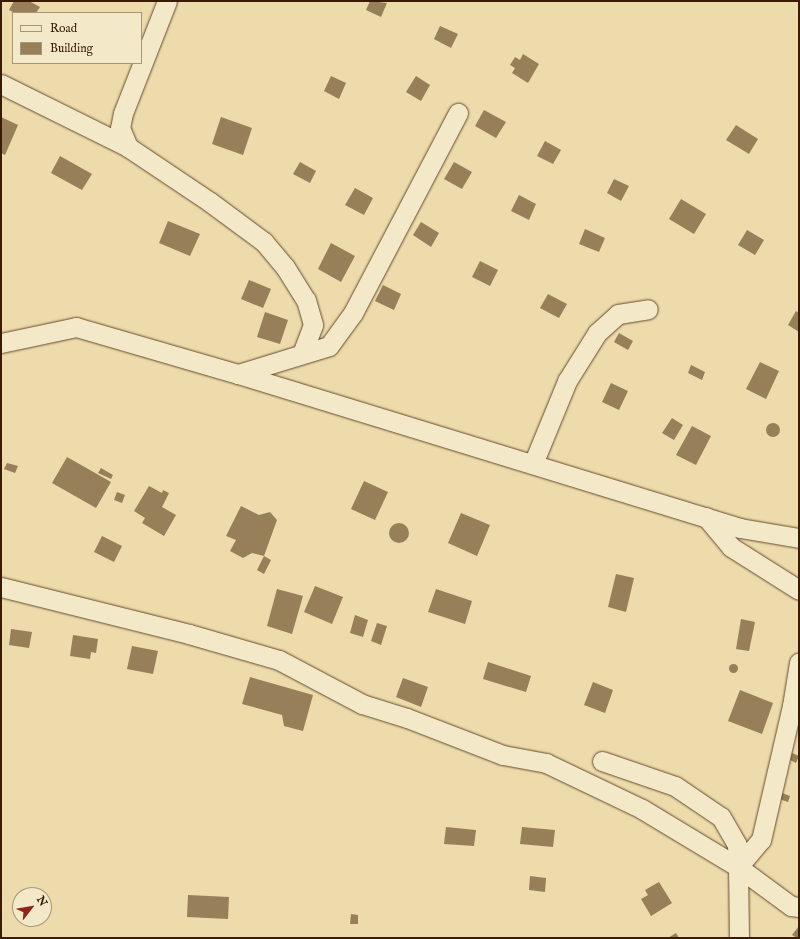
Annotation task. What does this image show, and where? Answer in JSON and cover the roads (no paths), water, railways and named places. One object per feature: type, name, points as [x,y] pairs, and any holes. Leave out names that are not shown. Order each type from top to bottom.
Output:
[{"type":"street","points":[[128,147],[120,128],[123,113],[167,1]]},
{"type":"street","points":[[1,84],[128,147],[210,202],[264,242],[285,267],[306,300],[313,325],[302,354]]},
{"type":"street","points":[[238,374],[329,346],[353,313],[458,113]]},
{"type":"street","points":[[533,464],[567,381],[597,333],[618,314],[648,309]]},
{"type":"street","points":[[1,343],[76,327],[238,374],[740,528],[799,538]]},
{"type":"street","points":[[706,517],[731,547],[799,590]]},
{"type":"street","points":[[1,587],[190,634],[279,660],[362,704],[407,718],[503,755],[546,763],[642,809],[738,867],[791,906],[799,907]]},
{"type":"street","points":[[738,867],[761,840],[792,706],[799,663]]},
{"type":"street","points":[[602,761],[675,786],[721,817],[738,845],[739,938]]}]
